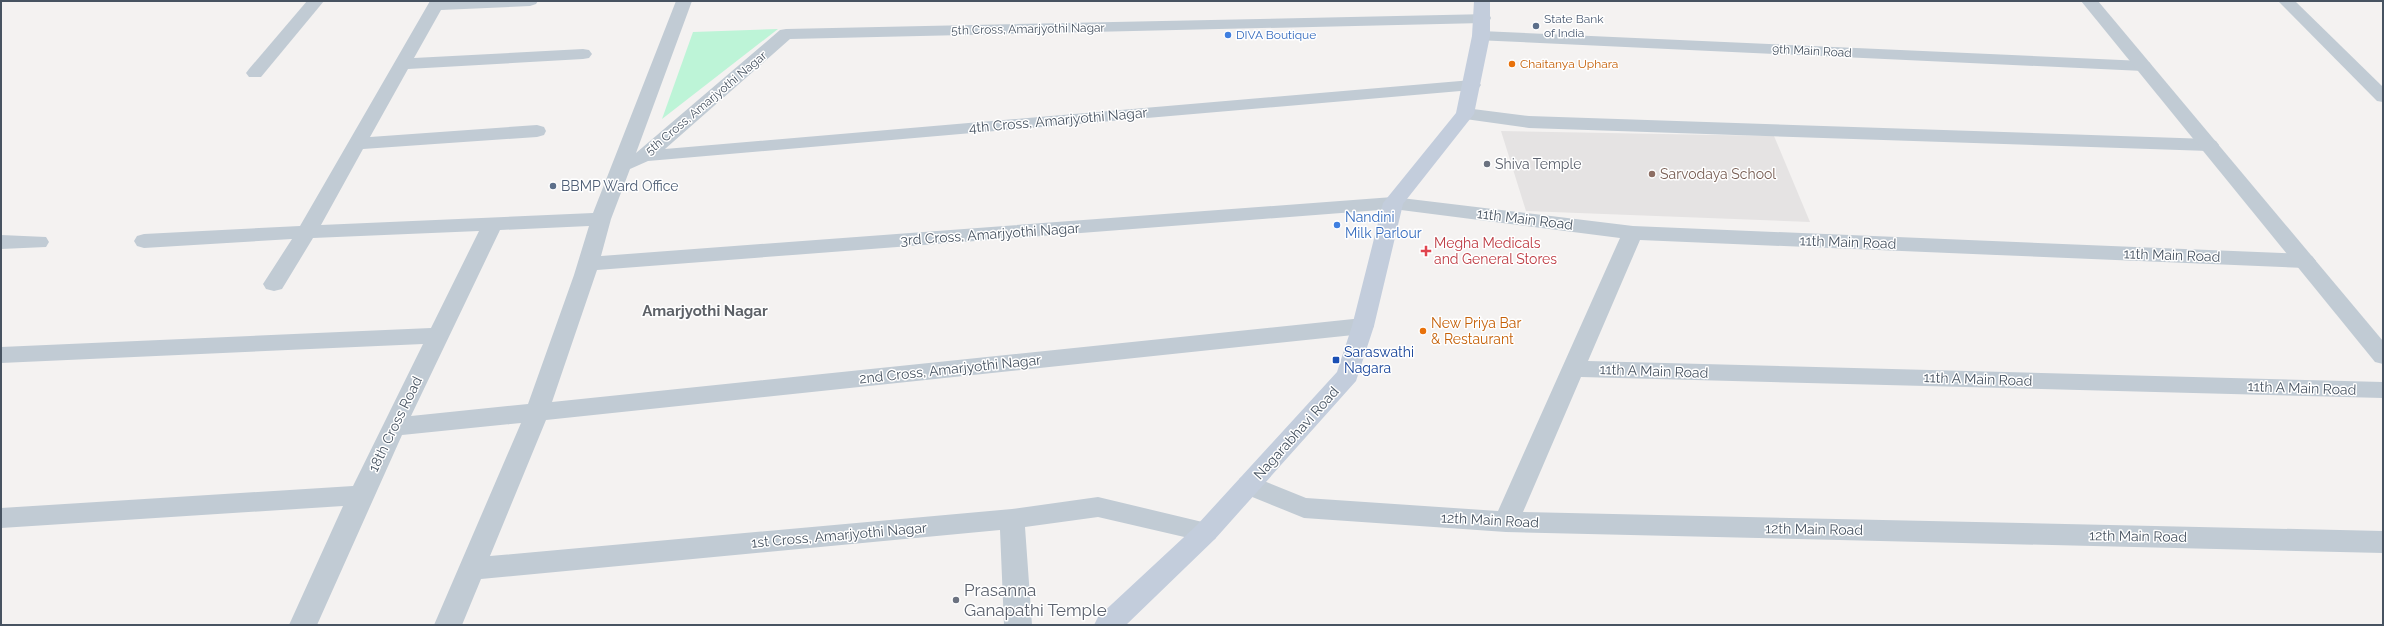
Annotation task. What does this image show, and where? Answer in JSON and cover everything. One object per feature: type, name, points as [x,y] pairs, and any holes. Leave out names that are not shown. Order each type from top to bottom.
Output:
[{"type":"main road","name":"Nagarabhavi Road","points":[[1108,625],[1206,532],[1348,375],[1363,326],[1393,203],[1465,114],[1472,85],[1482,18]]},
{"type":"street","points":[[255,73],[316,1]]},
{"type":"street","points":[[274,284],[307,232],[437,3],[530,1]]},
{"type":"street","points":[[448,625],[470,569],[537,412],[588,264],[600,219],[684,1]]},
{"type":"street","points":[[2089,1],[2383,356]]},
{"type":"street","points":[[2286,1],[2383,97]]},
{"type":"street","name":"5th Cross, Amarjyothi Nagar","points":[[621,166],[645,156],[786,34],[1482,18]]},
{"type":"street","name":"9th Main Road","points":[[1482,18],[2143,66]]},
{"type":"street","points":[[402,64],[583,54]]},
{"type":"street","name":"4th Cross, Amarjyothi Nagar","points":[[645,156],[1472,85]]},
{"type":"street","points":[[1465,114],[1529,122],[2209,145]]},
{"type":"street","points":[[357,144],[537,131]]},
{"type":"street","name":"11th Main Road","points":[[1393,203],[1633,232],[2304,261]]},
{"type":"street","name":"3rd Cross, Amarjyothi Nagar","points":[[588,264],[1393,203]]},
{"type":"street","points":[[144,241],[307,232],[492,226],[600,219]]},
{"type":"street","name":"18th Cross Road","points":[[303,625],[361,495],[437,336],[492,226]]},
{"type":"street","points":[[1506,522],[1633,232]]},
{"type":"street","points":[[1,242],[39,242]]},
{"type":"street","name":"2nd Cross, Amarjyothi Nagar","points":[[394,427],[1363,326]]},
{"type":"street","points":[[1,356],[437,336]]},
{"type":"street","name":"11th A Main Road","points":[[1573,369],[2383,390]]},
{"type":"street","name":"12th Main Road","points":[[1249,485],[1304,508],[1506,522],[2383,542]]},
{"type":"street","points":[[1,518],[361,495]]},
{"type":"street","name":"1st Cross, Amarjyothi Nagar","points":[[470,569],[1012,519],[1098,507],[1206,532]]},
{"type":"street","points":[[1012,519],[1018,625]]},
{"type":"shaded area","name":"Sarvodaya School","points":[[1501,131],[1774,136],[1810,222],[1526,211]]},
{"type":"green space","points":[[778,29],[662,119],[693,32]]},
{"type":"place","name":"State Bank of India","points":[[1536,26]]},
{"type":"place","name":"DIVA Boutique","points":[[1228,35]]},
{"type":"place","name":"Chaitanya Uphara","points":[[1512,64]]},
{"type":"place","name":"Shiva Temple","points":[[1487,164]]},
{"type":"place","name":"Sarvodaya School","points":[[1652,174]]},
{"type":"place","name":"BBMP Ward Office","points":[[553,186]]},
{"type":"place","name":"Nandini Milk Parlour","points":[[1337,225]]},
{"type":"place","name":"Megha Medicals and General Stores","points":[[1426,251]]},
{"type":"place","name":"New Priya Bar & Restaurant","points":[[1423,331]]},
{"type":"place","name":"Saraswathi Nagara","points":[[1336,360]]},
{"type":"place","name":"Prasanna Ganapathi Temple","points":[[956,600]]},
{"type":"district","name":"Amarjyothi Nagar","points":[[705,311]]}]
